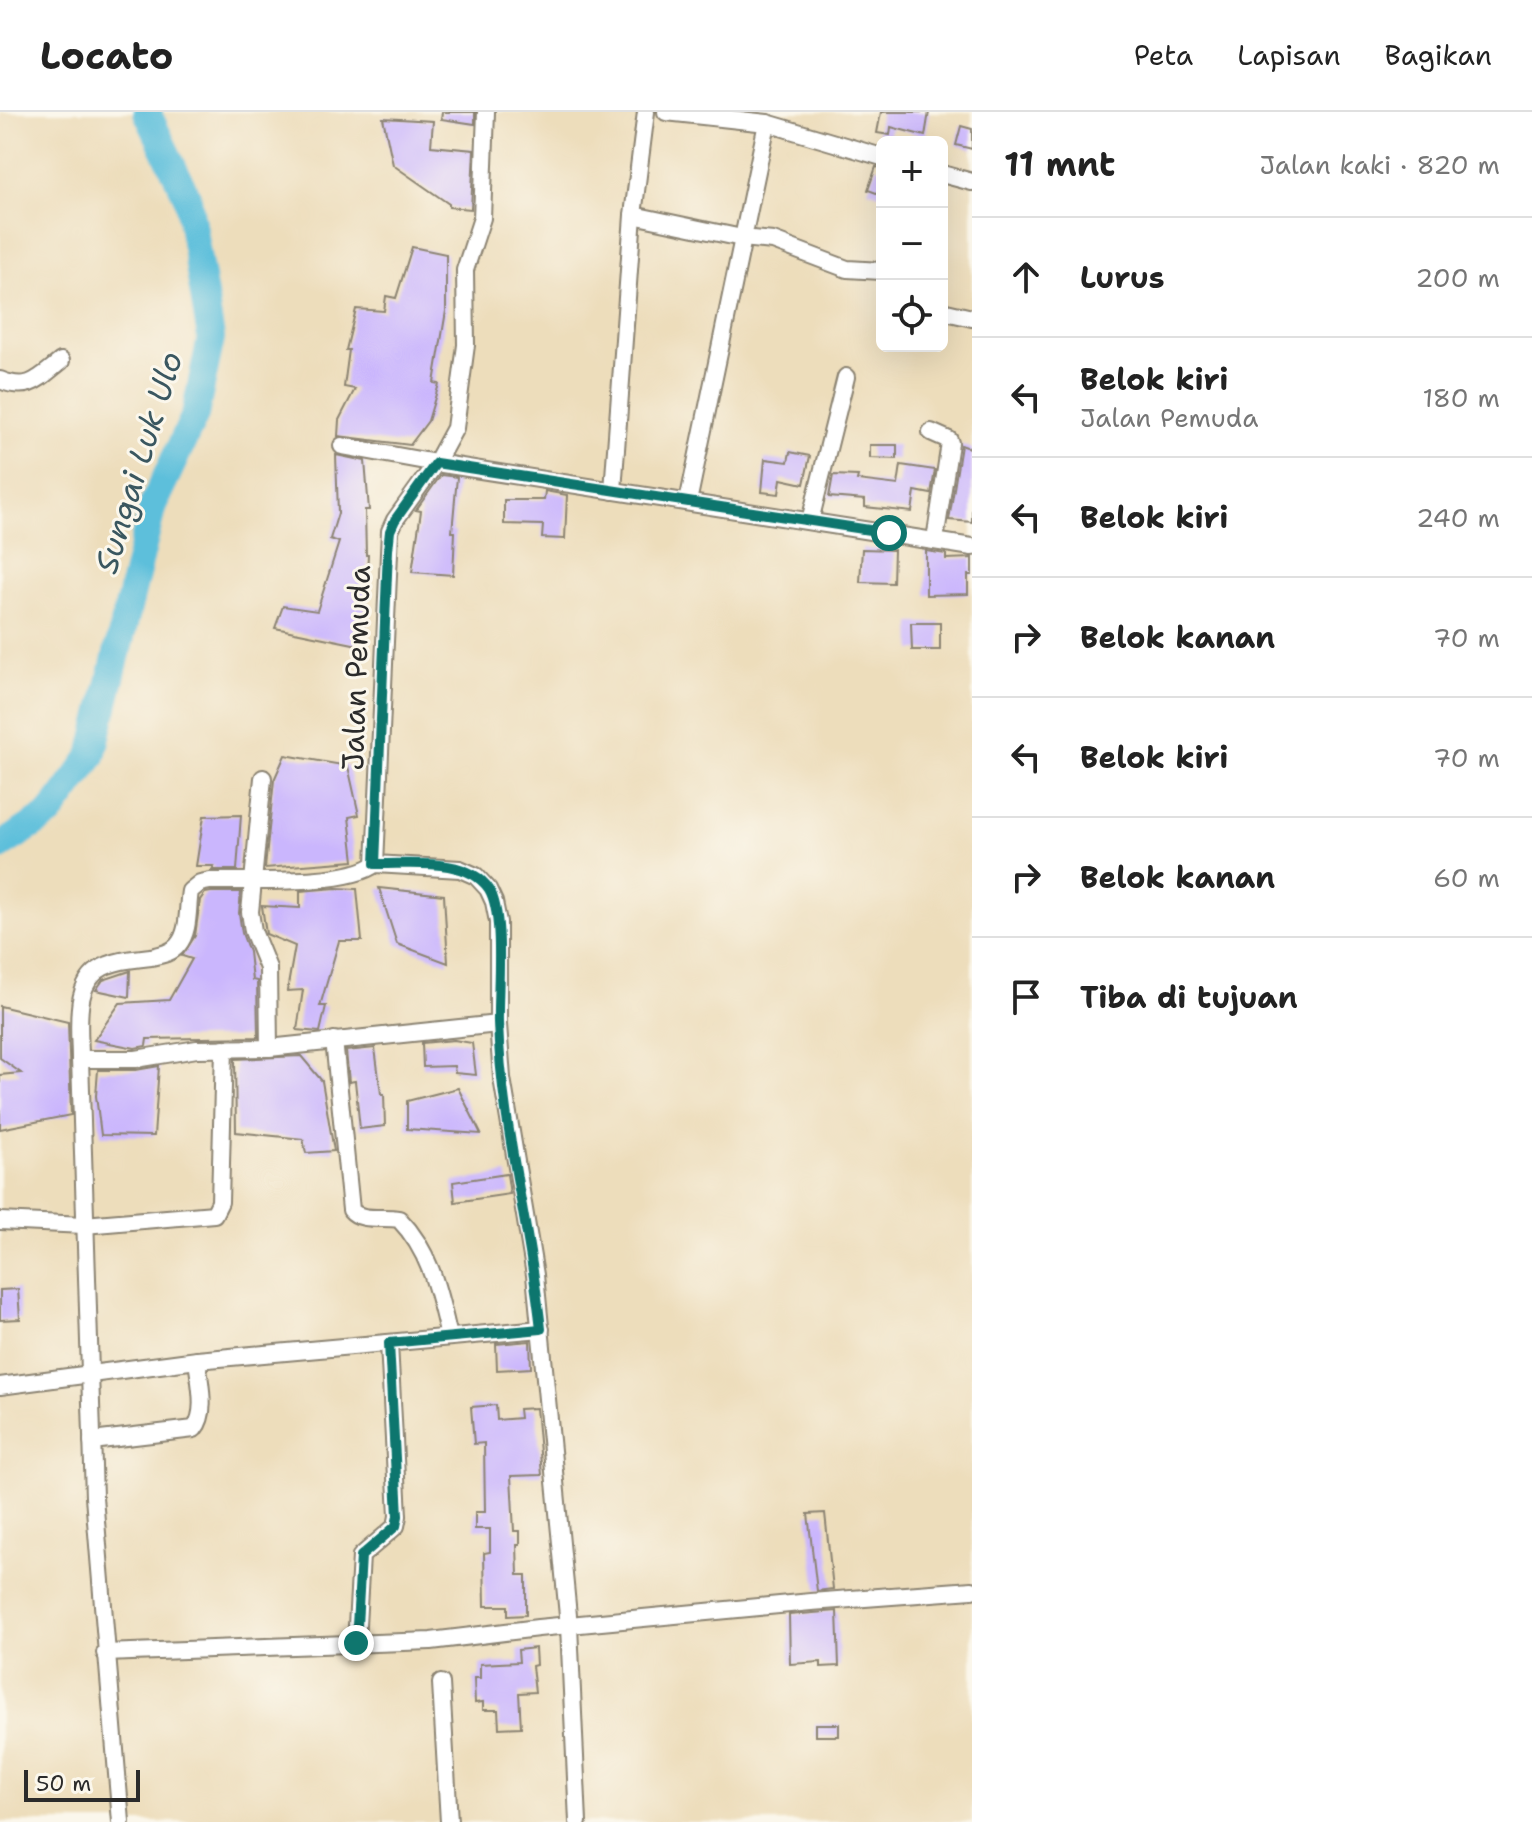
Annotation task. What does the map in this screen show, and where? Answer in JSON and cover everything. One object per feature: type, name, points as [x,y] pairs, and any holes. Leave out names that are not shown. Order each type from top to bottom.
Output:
[{"type":"street","name":"Jalan Pemuda","points":[[375,864],[390,531],[436,463],[455,428],[463,376],[465,270],[482,218],[486,112]]},
{"type":"street","points":[[613,491],[633,215],[646,112]]},
{"type":"street","points":[[666,112],[767,123],[876,155]]},
{"type":"street","points":[[688,502],[767,123]]},
{"type":"street","points":[[948,176],[972,182]]},
{"type":"street","points":[[633,215],[742,238],[773,241],[847,269],[876,271]]},
{"type":"street","points":[[948,312],[972,318]]},
{"type":"street","points":[[0,380],[15,386],[25,385],[61,361]]},
{"type":"street","points":[[810,521],[846,377]]},
{"type":"street","points":[[931,432],[950,443],[935,540]]},
{"type":"street","points":[[342,446],[972,547]]},
{"type":"street","points":[[263,778],[250,922],[268,968],[269,1048]]},
{"type":"street","points":[[121,1822],[105,1653],[89,1376],[80,1059],[84,985],[104,966],[123,960],[163,955],[181,943],[187,924],[190,891],[200,883],[343,877],[367,870],[375,864],[460,869],[476,876],[488,889],[498,922],[498,1024],[510,1135],[535,1275],[541,1329],[569,1626],[578,1822]]},
{"type":"street","points":[[80,1059],[136,1059],[224,1048],[269,1048],[498,1024]]},
{"type":"street","points":[[334,1040],[351,1210],[360,1217],[399,1219],[407,1228],[421,1247],[434,1276],[449,1337]]},
{"type":"street","points":[[0,1221],[84,1225],[214,1214],[220,1202],[224,1048]]},
{"type":"street","points":[[0,1386],[197,1360],[541,1329]]},
{"type":"street","points":[[356,1643],[361,1556],[396,1526],[398,1516],[389,1343]]},
{"type":"street","points":[[92,1441],[194,1429],[200,1423],[201,1409],[197,1360]]},
{"type":"street","points":[[105,1653],[431,1641],[811,1602],[972,1590]]},
{"type":"street","points":[[441,1683],[449,1822]]},
{"type":"building","points":[[442,112],[475,112],[475,124],[441,119]]},
{"type":"building","points":[[881,112],[929,112],[925,136],[891,127],[890,135],[877,133]]},
{"type":"building","points":[[383,118],[433,121],[431,146],[474,150],[471,209],[449,207],[393,165]]},
{"type":"building","points":[[961,126],[972,129],[972,149],[956,145]]},
{"type":"building","points":[[876,167],[876,193],[868,190]]},
{"type":"building","points":[[412,247],[446,254],[446,311],[434,383],[439,384],[428,421],[410,445],[338,436],[339,420],[355,389],[344,387],[349,350],[346,350],[356,309],[384,311],[386,296],[396,298]]},
{"type":"building","points":[[870,445],[897,445],[897,459],[870,458]]},
{"type":"building","points":[[961,445],[972,449],[972,522],[949,520]]},
{"type":"building","points":[[790,452],[810,456],[804,484],[781,479],[779,494],[762,492],[765,459],[788,462]]},
{"type":"building","points":[[336,455],[365,461],[369,510],[365,510],[368,555],[363,646],[275,628],[283,606],[317,611],[339,542],[330,539],[338,513]]},
{"type":"building","points":[[901,465],[935,470],[931,494],[915,491],[912,512],[865,507],[865,500],[829,497],[833,475],[858,476],[857,480],[898,485]]},
{"type":"building","points":[[441,475],[457,477],[452,532],[455,532],[453,575],[412,572],[421,511],[416,510]]},
{"type":"building","points":[[545,491],[567,495],[565,539],[542,538],[543,525],[504,524],[504,500],[544,500]]},
{"type":"building","points":[[862,549],[894,550],[893,583],[860,582]]},
{"type":"building","points":[[926,551],[946,554],[946,559],[972,558],[968,594],[926,595]]},
{"type":"building","points":[[911,623],[940,623],[940,650],[912,650]]},
{"type":"building","points":[[285,755],[348,766],[359,815],[349,817],[354,861],[265,868],[274,780]]},
{"type":"building","points":[[241,815],[237,870],[212,870],[214,866],[196,866],[204,816]]},
{"type":"building","points":[[379,888],[444,895],[448,963],[397,944]]},
{"type":"building","points":[[357,889],[362,941],[339,941],[320,1006],[326,1006],[320,1032],[297,1030],[303,990],[287,991],[295,946],[266,934],[262,906],[300,908],[300,891]]},
{"type":"building","points":[[241,892],[239,913],[242,933],[249,952],[252,980],[257,981],[258,1037],[147,1039],[146,1046],[135,1048],[94,1040],[120,1003],[169,1000],[192,959],[182,956],[195,936],[200,900],[205,893]]},
{"type":"building","points":[[130,971],[129,997],[96,990],[103,980]]},
{"type":"building","points":[[0,1006],[68,1022],[71,1115],[0,1129],[0,1075],[21,1073],[0,1058]]},
{"type":"building","points":[[454,1040],[472,1043],[476,1075],[455,1073],[454,1066],[423,1067],[422,1043]]},
{"type":"building","points":[[375,1048],[381,1094],[384,1094],[385,1126],[360,1129],[355,1081],[349,1082],[346,1051]]},
{"type":"building","points":[[301,1056],[322,1081],[334,1151],[306,1153],[303,1139],[236,1132],[235,1059]]},
{"type":"building","points":[[159,1066],[154,1136],[101,1135],[96,1096],[98,1070],[136,1070]]},
{"type":"building","points":[[458,1088],[481,1134],[407,1129],[407,1101]]},
{"type":"building","points":[[507,1174],[510,1194],[455,1202],[453,1182]]},
{"type":"building","points":[[18,1289],[20,1319],[0,1320],[0,1290]]},
{"type":"building","points":[[530,1341],[531,1368],[497,1370],[496,1344]]},
{"type":"building","points":[[496,1405],[497,1420],[520,1418],[519,1409],[536,1408],[542,1475],[511,1476],[514,1531],[520,1531],[518,1575],[526,1575],[526,1615],[508,1616],[508,1606],[485,1606],[484,1553],[490,1552],[490,1529],[475,1529],[475,1512],[485,1512],[484,1443],[474,1444],[471,1407]]},
{"type":"building","points":[[825,1513],[833,1589],[817,1591],[808,1514]]},
{"type":"building","points":[[837,1611],[839,1666],[821,1667],[821,1662],[790,1664],[789,1615]]},
{"type":"building","points":[[535,1648],[536,1665],[532,1666],[535,1692],[519,1693],[521,1727],[499,1728],[498,1710],[483,1710],[483,1702],[475,1703],[474,1678],[480,1678],[480,1664],[519,1662],[518,1650]]},
{"type":"building","points":[[815,1724],[839,1724],[839,1736],[815,1736]]},
{"type":"waterway","name":"Sungai Luk Ulo","points":[[0,846],[50,814],[92,756],[153,505],[195,415],[211,338],[188,199],[147,112]]},
{"type":"route","points":[[356,1643],[361,1556],[396,1526],[398,1516],[389,1343],[541,1329],[502,1078],[498,1024],[498,922],[494,902],[488,889],[476,876],[460,869],[375,864],[388,550],[395,520],[436,463],[889,533]]}]
